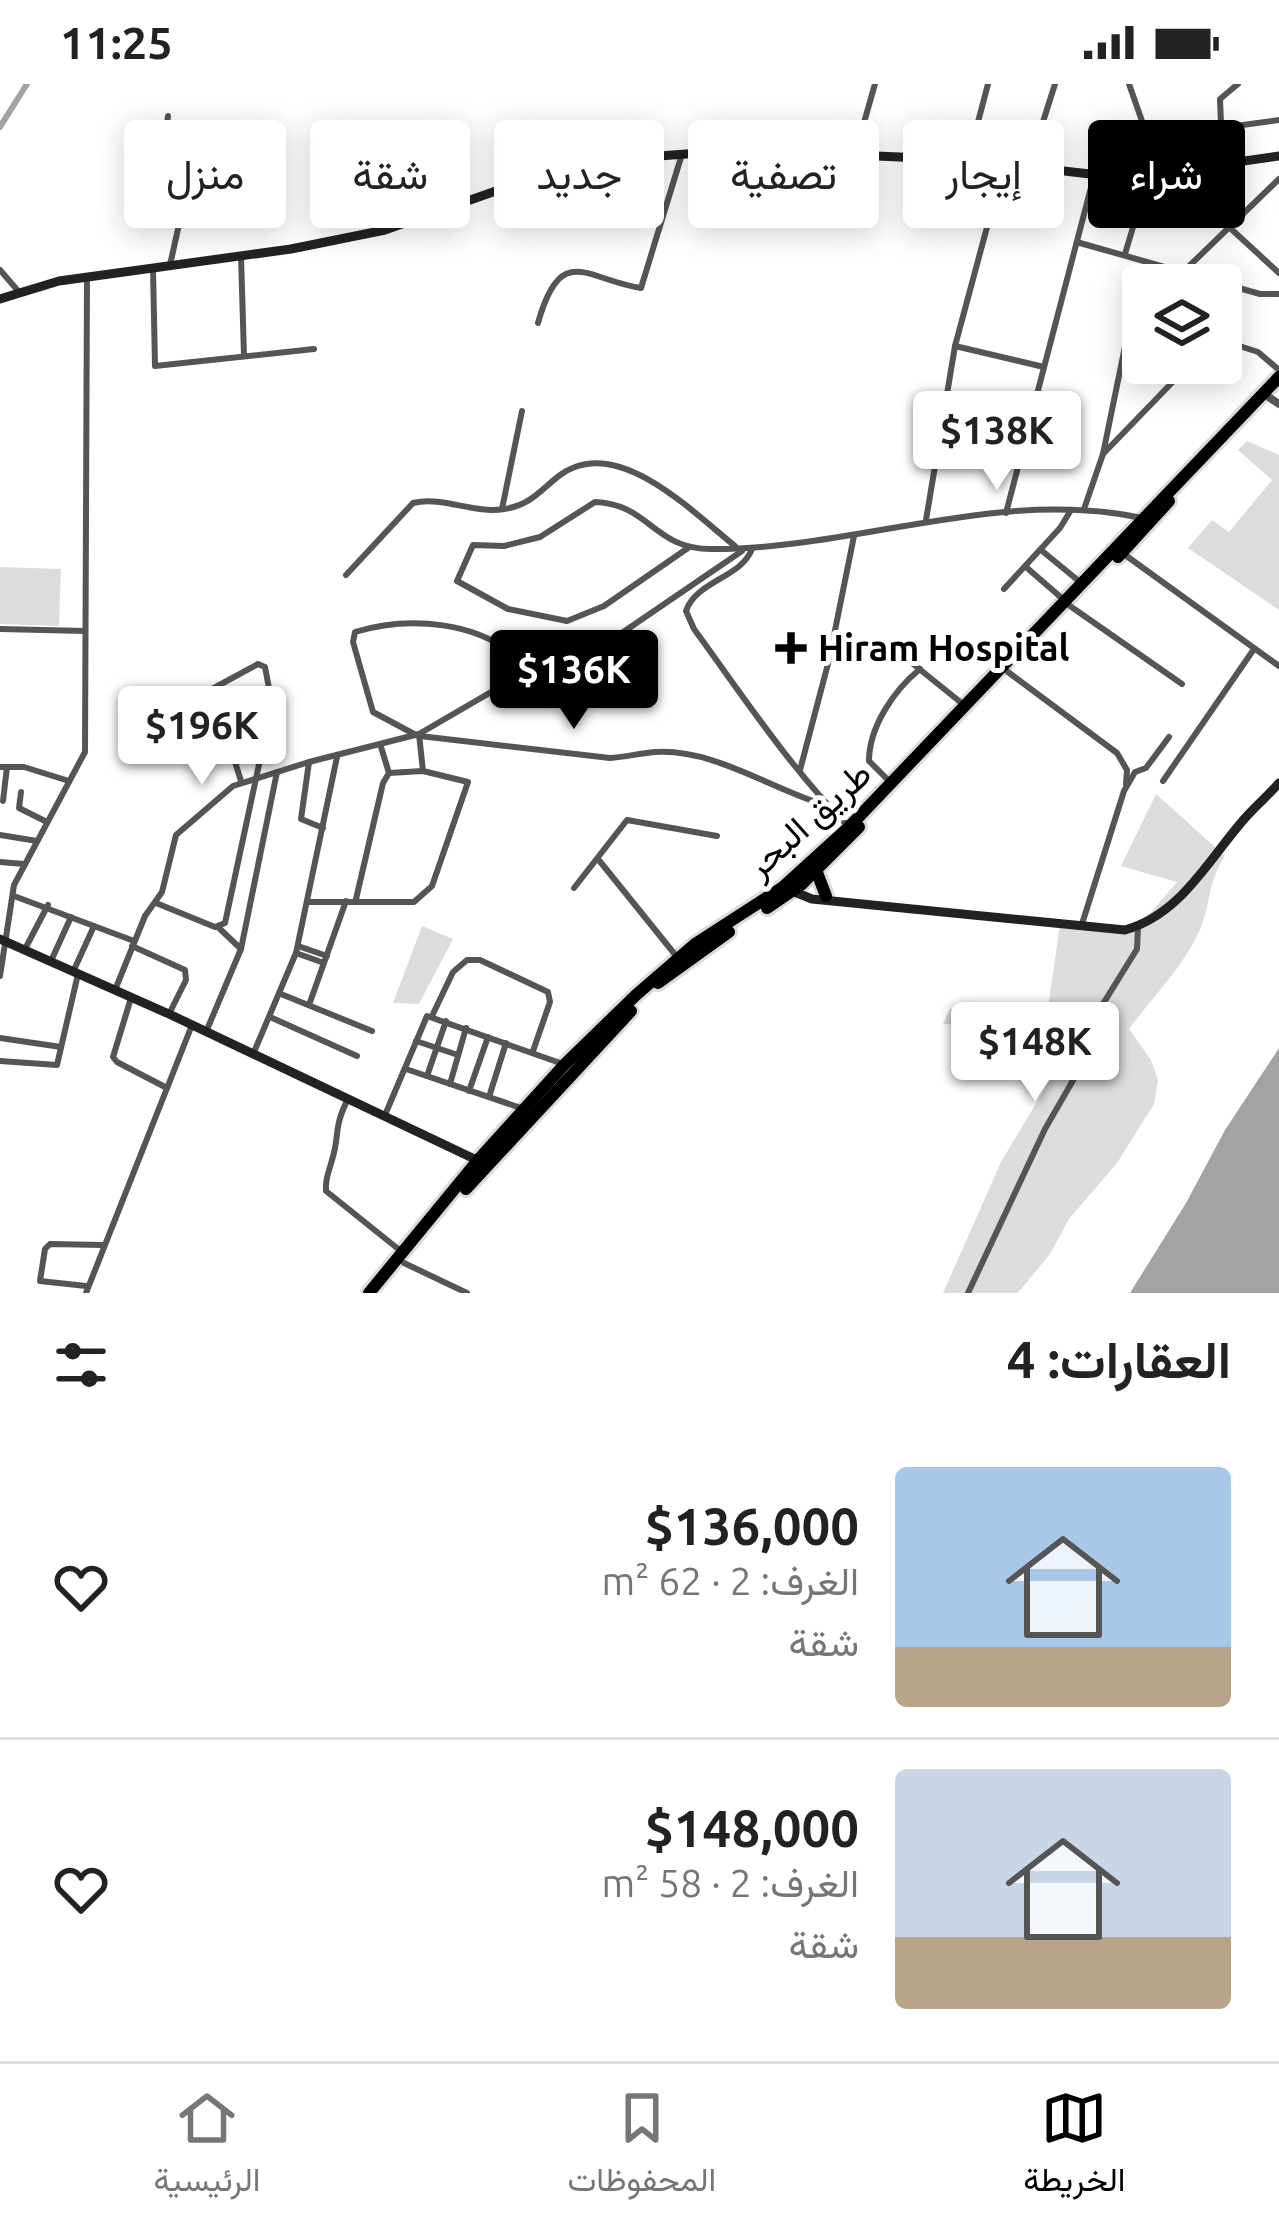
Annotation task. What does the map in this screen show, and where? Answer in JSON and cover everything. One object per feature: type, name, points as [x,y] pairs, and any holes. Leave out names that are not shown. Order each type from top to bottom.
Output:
[{"type":"highway","name":"طريق البحر","points":[[374,1293],[566,1064],[677,957],[793,886],[1119,550],[1142,518],[1279,373]]},
{"type":"highway","name":"طريق البحر","points":[[483,1163],[662,980],[816,870],[1009,672],[1082,584],[1276,397]]},
{"type":"highway","points":[[816,870],[828,897]]},
{"type":"main road","points":[[0,299],[87,276],[241,256],[413,223],[562,168],[688,154]]},
{"type":"main road","points":[[1245,162],[1279,157]]},
{"type":"main road","points":[[793,886],[828,897],[1114,931],[1138,926],[1178,900],[1279,783]]},
{"type":"main road","points":[[3,940],[483,1163]]},
{"type":"street","points":[[864,120],[874,84]]},
{"type":"street","points":[[979,120],[988,84]]},
{"type":"street","points":[[1044,120],[1055,84]]},
{"type":"street","points":[[1129,84],[1142,120]]},
{"type":"street","points":[[1238,84],[1220,99],[1220,124],[1279,120]]},
{"type":"street","points":[[168,116],[162,169],[184,177],[188,184],[170,265]]},
{"type":"street","points":[[538,322],[552,291],[571,271],[582,268],[641,288],[682,154]]},
{"type":"street","points":[[1245,210],[1279,179]]},
{"type":"street","points":[[1006,513],[1088,202]]},
{"type":"street","points":[[926,520],[955,346],[987,228]]},
{"type":"street","points":[[1125,254],[1133,228]]},
{"type":"street","points":[[1191,264],[1225,228]]},
{"type":"street","points":[[1229,228],[1279,273]]},
{"type":"street","points":[[1079,242],[1157,264]]},
{"type":"street","points":[[241,256],[244,356]]},
{"type":"street","points":[[153,268],[155,366],[314,349]]},
{"type":"street","points":[[0,270],[19,292]]},
{"type":"street","points":[[0,976],[3,940],[24,864],[85,752],[87,276]]},
{"type":"street","points":[[1242,289],[1279,294]]},
{"type":"street","points":[[955,346],[1044,367]]},
{"type":"street","points":[[1242,347],[1258,352],[1279,373]]},
{"type":"street","points":[[1084,509],[1103,454],[1122,361]]},
{"type":"street","points":[[1103,454],[1171,384]]},
{"type":"street","points":[[502,509],[522,411]]},
{"type":"street","points":[[346,575],[412,502],[437,500],[502,509],[538,496],[575,466],[614,466],[641,473],[745,549],[746,561],[695,596],[686,610],[694,629],[849,827]]},
{"type":"street","points":[[688,548],[604,606],[567,621],[508,609],[457,581],[473,545],[504,546],[540,537],[595,502],[626,507],[675,544],[688,548],[745,549],[854,536],[926,520],[1006,513],[1084,509],[1142,518]]},
{"type":"street","points":[[1004,589],[1071,510]]},
{"type":"street","points":[[800,770],[854,536]]},
{"type":"street","points":[[591,654],[745,549]]},
{"type":"street","points":[[1041,550],[1082,584]]},
{"type":"street","points":[[1119,550],[1279,666]]},
{"type":"street","points":[[1026,567],[1068,603],[1182,684]]},
{"type":"street","points":[[115,990],[145,916],[156,903],[179,831],[242,782],[418,735],[517,677],[521,663],[511,653],[444,625],[402,622],[355,632],[353,642],[373,712],[418,735],[610,758],[653,752],[707,759],[828,806]]},
{"type":"street","points":[[0,629],[85,631]]},
{"type":"street","points":[[892,646],[967,707]]},
{"type":"street","points":[[1162,781],[1254,649]]},
{"type":"street","points":[[218,928],[225,923],[273,699],[265,667],[258,664],[212,689],[242,782]]},
{"type":"street","points":[[892,783],[869,761],[868,753],[881,717],[920,669]]},
{"type":"street","points":[[1009,672],[1117,752],[1127,770],[1081,927]]},
{"type":"street","points":[[418,735],[423,771]]},
{"type":"street","points":[[1124,791],[1135,772],[1146,768],[1169,737]]},
{"type":"street","points":[[310,1005],[351,900],[389,773],[380,746]]},
{"type":"street","points":[[254,1054],[297,950],[338,757]]},
{"type":"street","points":[[309,761],[302,819],[323,828]]},
{"type":"street","points":[[3,801],[4,767],[24,767],[69,781]]},
{"type":"street","points":[[308,902],[414,902],[433,886],[468,787],[459,778],[423,771],[389,773]]},
{"type":"street","points":[[206,1031],[242,949],[277,772]]},
{"type":"street","points":[[21,792],[22,813],[47,823]]},
{"type":"street","points":[[574,888],[627,820],[717,836]]},
{"type":"street","points":[[0,835],[37,841]]},
{"type":"street","points":[[598,859],[677,957]]},
{"type":"street","points":[[0,862],[24,864]]},
{"type":"street","points":[[14,896],[48,905],[185,970],[186,980],[170,1014]]},
{"type":"street","points":[[156,903],[218,928],[242,949]]},
{"type":"street","points":[[25,949],[48,905]]},
{"type":"street","points":[[51,961],[71,916]]},
{"type":"street","points":[[0,1061],[57,1065],[75,973],[94,925]]},
{"type":"street","points":[[968,1293],[1045,1129],[1083,1063],[1085,1033],[1137,950],[1138,926]]},
{"type":"street","points":[[297,950],[326,960]]},
{"type":"street","points":[[432,1016],[453,972],[467,960],[480,960],[548,992],[550,1003],[533,1051]]},
{"type":"street","points":[[281,994],[372,1031]]},
{"type":"street","points":[[131,998],[113,1057],[167,1088]]},
{"type":"street","points":[[270,1017],[357,1056]]},
{"type":"street","points":[[385,1115],[424,1017],[566,1064]]},
{"type":"street","points":[[428,1076],[446,1021]]},
{"type":"street","points":[[103,1245],[50,1244],[44,1249],[40,1281],[86,1290],[192,1025]]},
{"type":"street","points":[[450,1084],[466,1028]]},
{"type":"street","points":[[469,1090],[488,1036]]},
{"type":"street","points":[[0,1038],[62,1047]]},
{"type":"street","points":[[416,1041],[458,1055]]},
{"type":"street","points":[[489,1097],[506,1042]]},
{"type":"street","points":[[406,1069],[525,1109]]},
{"type":"street","points":[[348,1099],[334,1130],[326,1190],[404,1258],[467,1293]]},
{"type":"shaded area","points":[[1247,441],[1279,455],[1279,610],[1188,548],[1212,520],[1229,532],[1272,480],[1238,450]]},
{"type":"shaded area","points":[[0,567],[61,569],[59,626],[0,624]]},
{"type":"shaded area","points":[[1156,794],[1225,856],[1190,948],[1129,1029],[1151,1060],[1158,1080],[1154,1104],[1117,1163],[1069,1219],[1050,1254],[1018,1293],[943,1293],[1001,1162],[1080,1030],[943,1024],[950,1009],[1047,1015],[1060,924],[1139,926],[1177,882],[1121,866]]},
{"type":"shaded area","points":[[422,926],[453,939],[419,1004],[393,1003]]},
{"type":"shaded area","points":[[1279,1048],[1279,1293],[1130,1293],[1225,1130]]},
{"type":"waterway","points":[[0,127],[27,84]]},
{"type":"place","name":"Hiram Hospital","points":[[791,648]]}]
